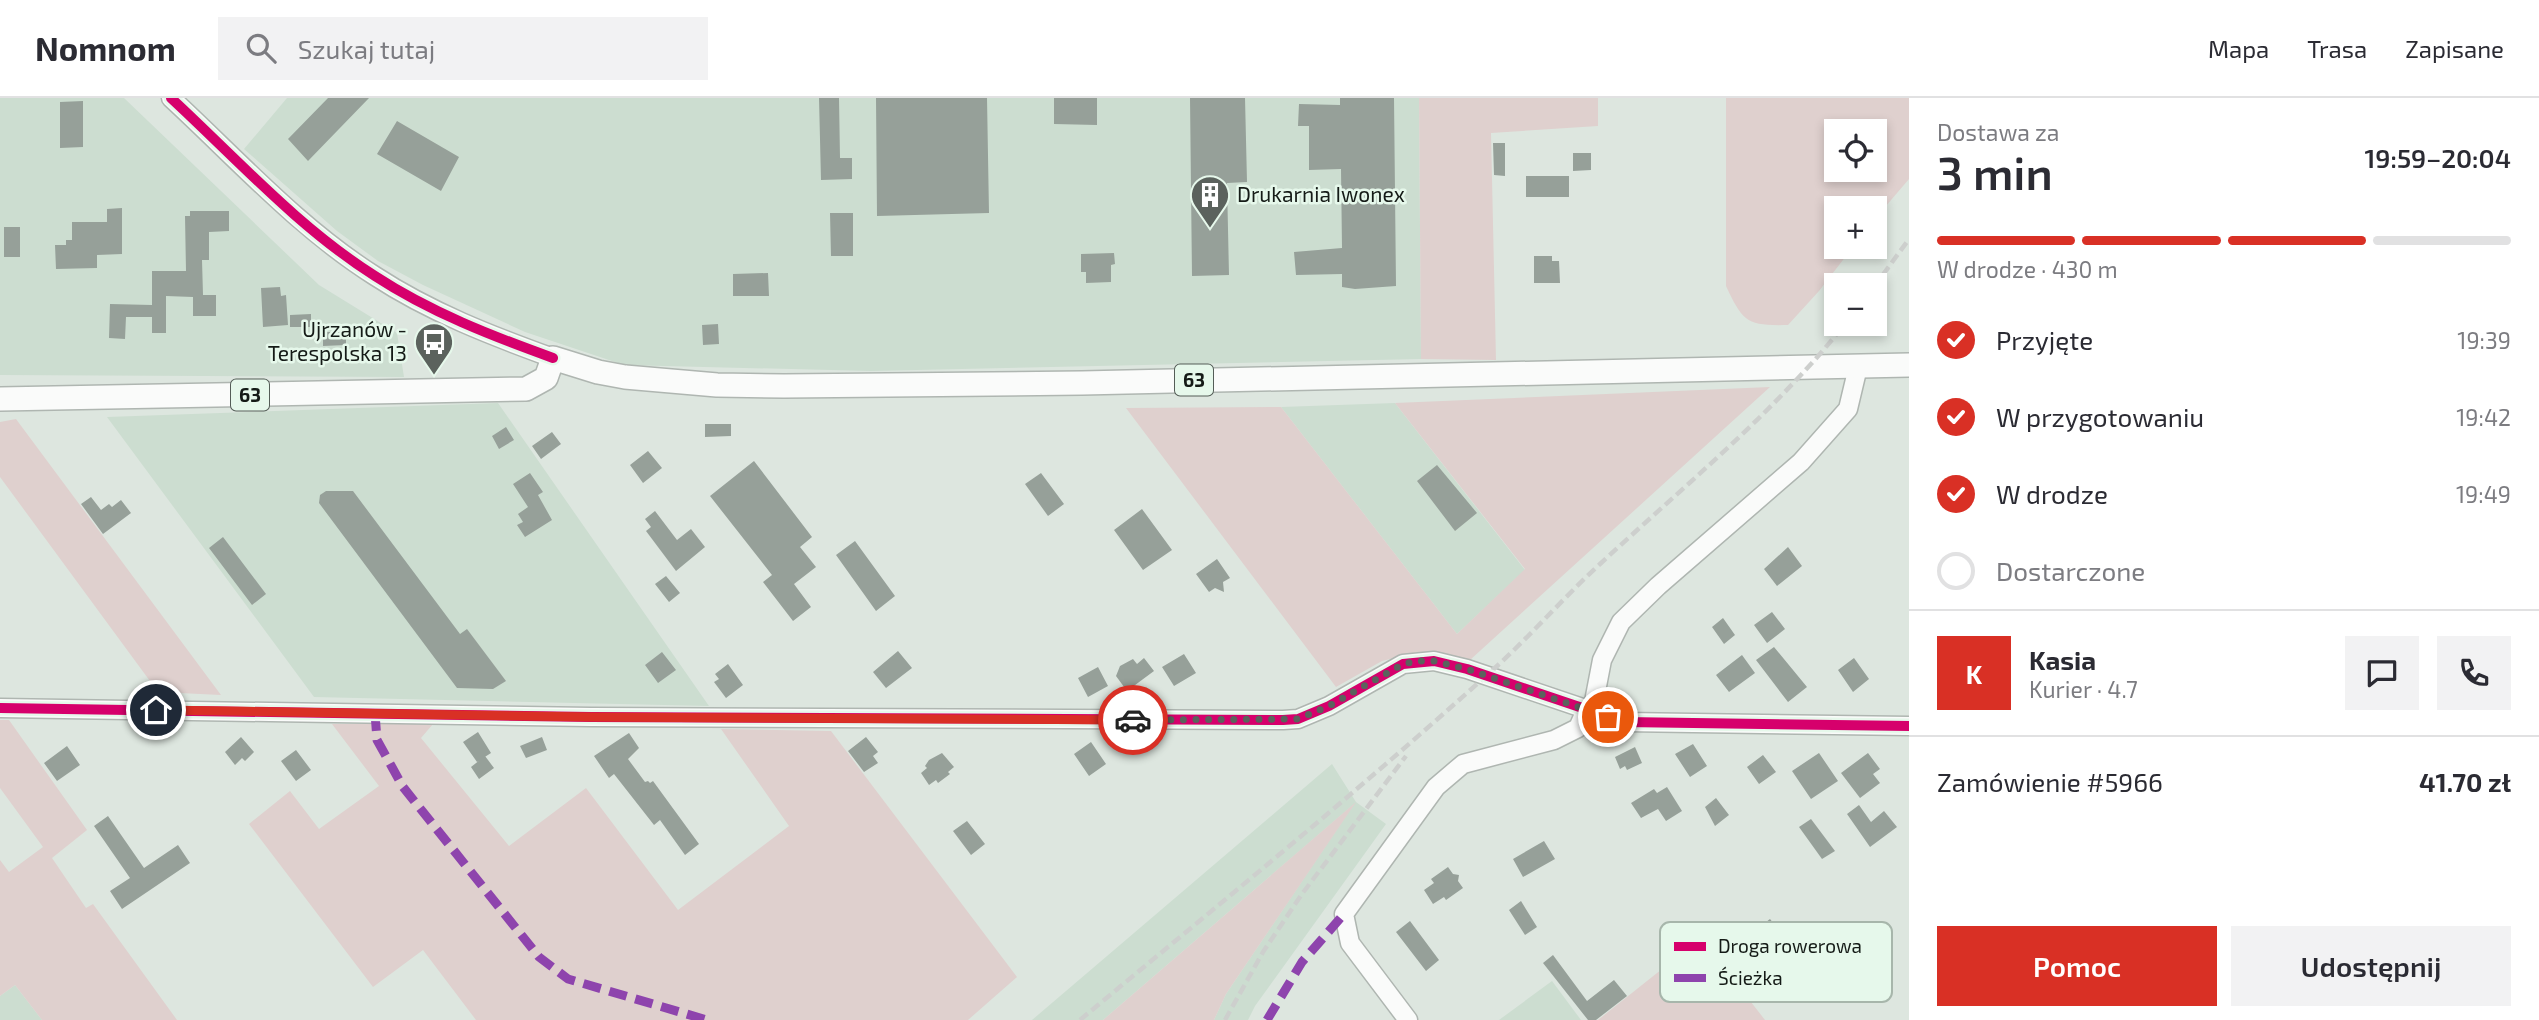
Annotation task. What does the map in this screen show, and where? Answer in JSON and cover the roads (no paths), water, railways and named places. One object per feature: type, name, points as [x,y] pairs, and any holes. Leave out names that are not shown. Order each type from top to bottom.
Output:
[{"type":"main road","name":"63","points":[[0,399],[526,389],[546,378],[554,358],[598,372],[625,377],[717,385],[784,386],[1082,383],[1909,366]]},
{"type":"street","points":[[171,98],[286,207],[348,258],[375,276],[468,325],[554,358]]},
{"type":"street","points":[[1408,1020],[1350,943],[1344,914],[1437,787],[1463,764],[1554,740],[1578,728],[1589,711],[1602,660],[1621,622],[1658,586],[1801,462],[1848,409],[1858,367]]},
{"type":"street","points":[[0,708],[591,717],[1283,720],[1312,714],[1403,664],[1434,661],[1467,669],[1624,722],[1909,726]]},
{"type":"railway","points":[[1884,273],[1909,239]]},
{"type":"railway","points":[[1080,1020],[1336,806],[1502,662],[1600,564],[1758,419],[1835,336]]},
{"type":"railway","points":[[1225,1020],[1263,952],[1302,894],[1406,756]]},
{"type":"place","name":"Drukarnia Iwonex","points":[[1210,229]]},
{"type":"place","name":"Ujrzanów - Terespolska 13","points":[[434,376]]}]
